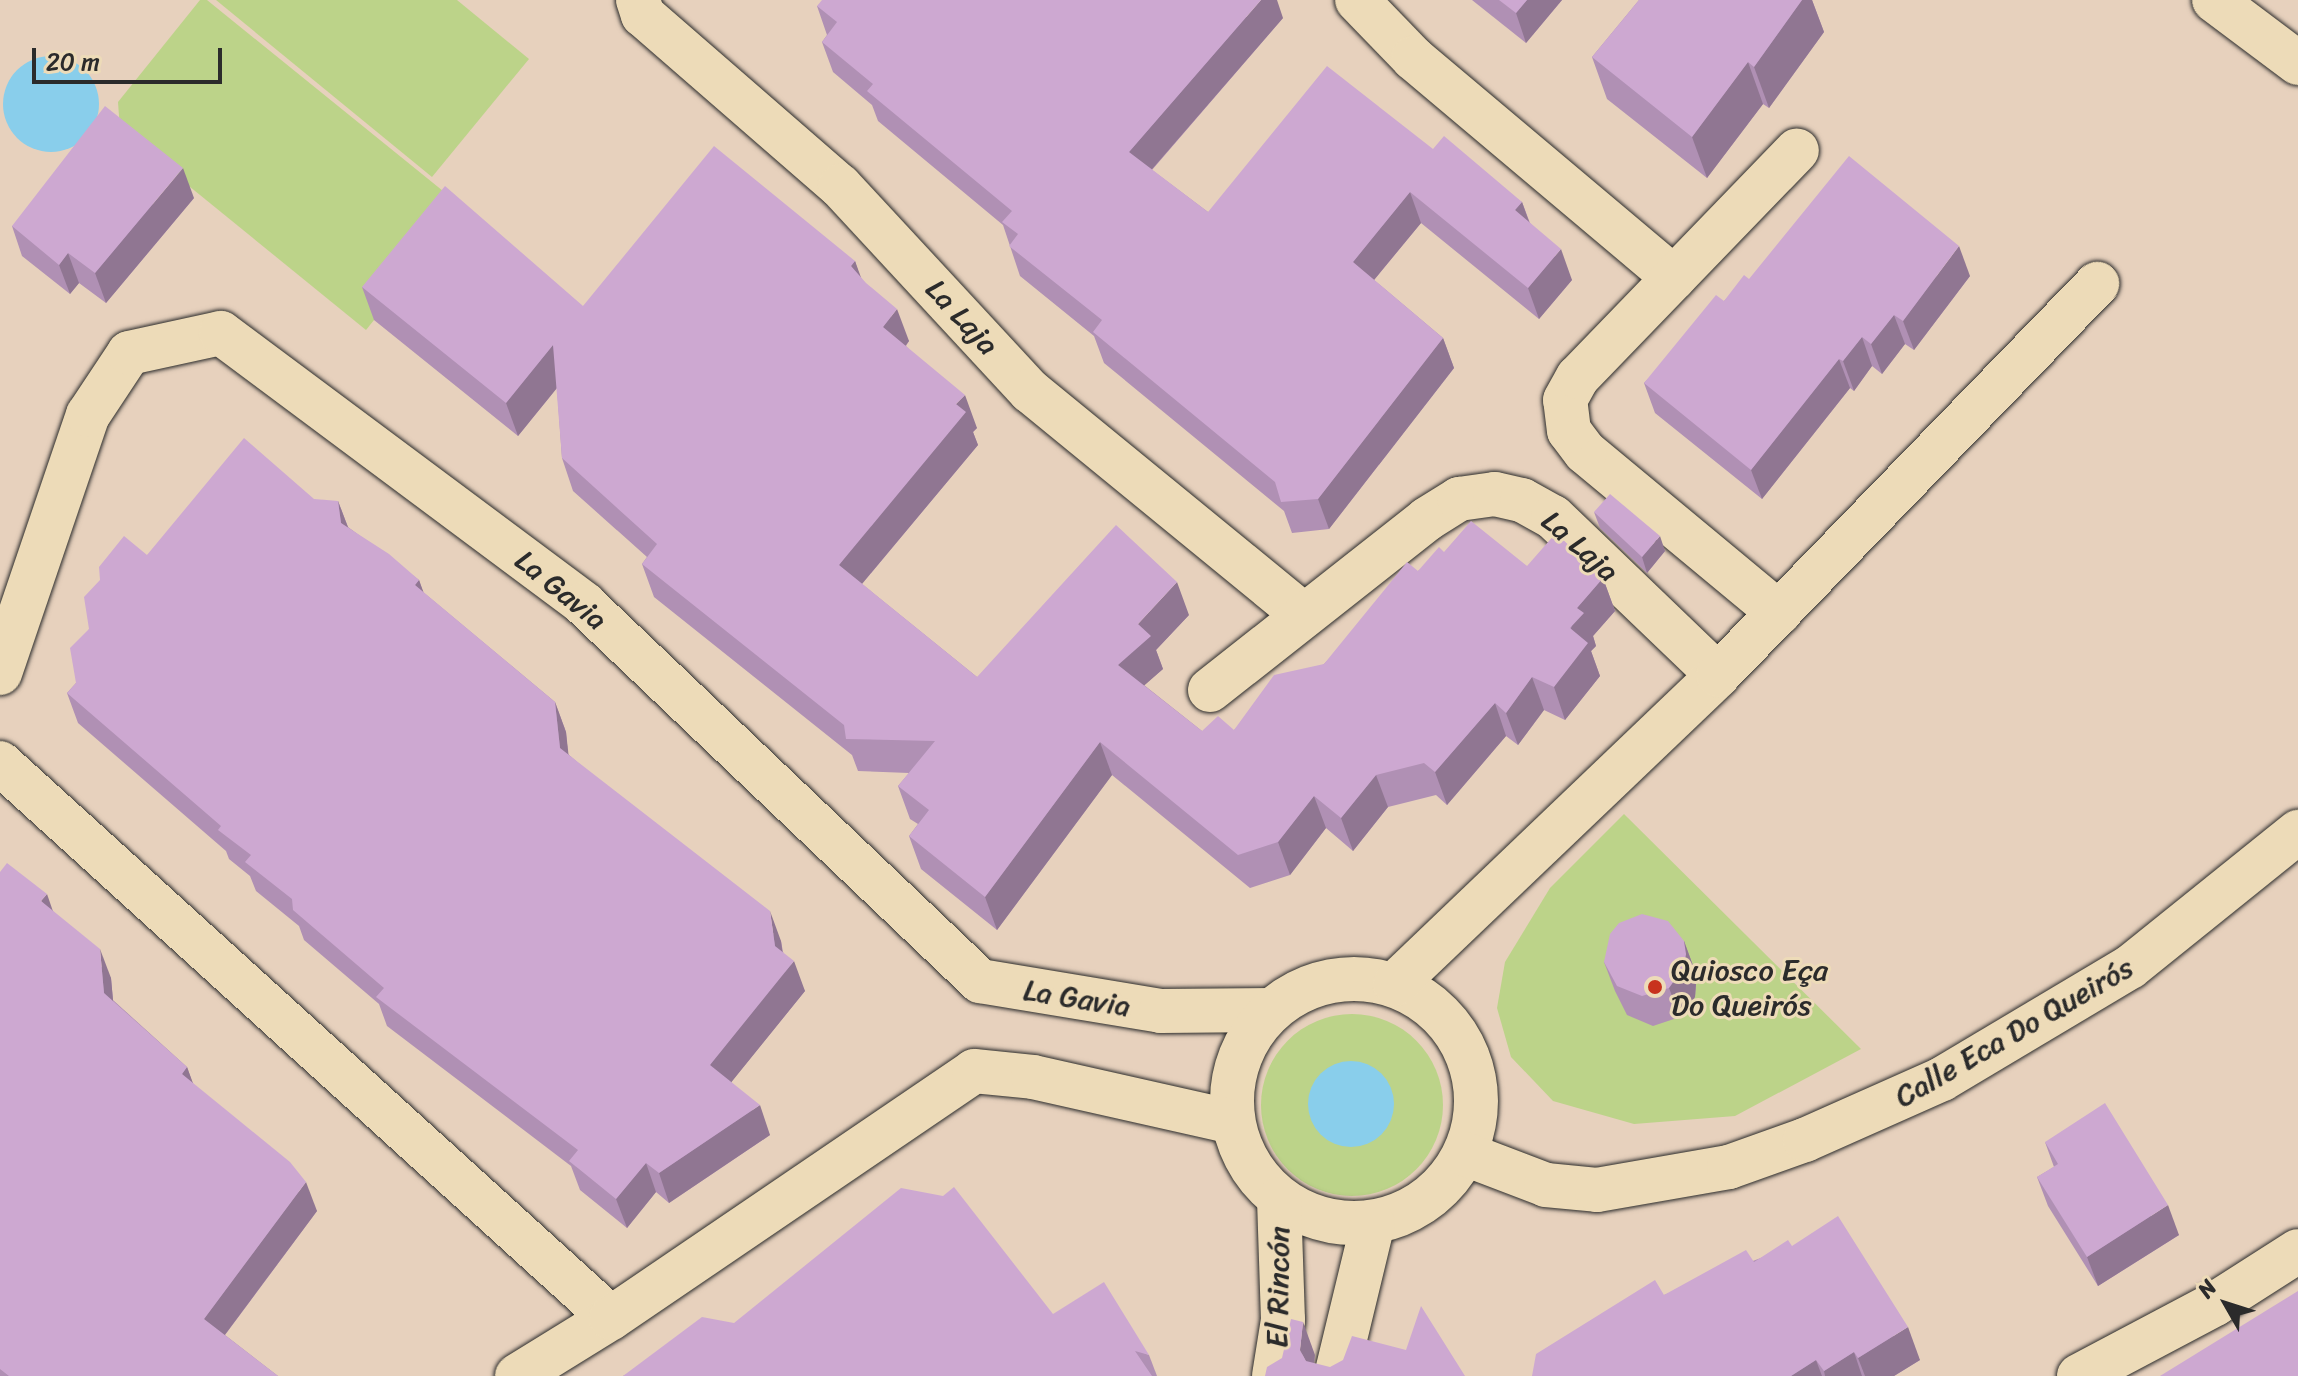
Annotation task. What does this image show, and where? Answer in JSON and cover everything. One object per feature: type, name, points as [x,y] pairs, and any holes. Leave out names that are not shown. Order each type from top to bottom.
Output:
[{"type":"street","name":"La Laja","points":[[638,0],[643,15],[840,186],[1030,391],[1304,615]]},
{"type":"street","points":[[1357,0],[1413,58],[1674,278]]},
{"type":"street","points":[[2214,0],[2298,63]]},
{"type":"street","points":[[1779,613],[1585,452],[1569,431],[1565,400],[1578,377],[1797,150]]},
{"type":"street","points":[[1395,984],[1718,675],[2097,284]]},
{"type":"street","name":"La Gavia","points":[[0,673],[88,415],[129,353],[221,333],[584,604],[980,981],[1161,1011],[1272,1010]]},
{"type":"street","name":"La Laja","points":[[1210,690],[1427,519],[1459,499],[1495,494],[1522,500],[1553,517],[1718,675]]},
{"type":"street","points":[[0,763],[611,1318]]},
{"type":"street","name":"Calle Eca Do Queirós","points":[[1465,1154],[1546,1185],[1597,1190],[1729,1167],[1805,1140],[1942,1079],[2130,967],[2298,832]]},
{"type":"street","points":[[1362,977],[1395,984],[1431,1004],[1459,1035],[1475,1072],[1477,1114],[1465,1154],[1428,1200],[1373,1223],[1324,1221],[1279,1199],[1257,1177],[1233,1122],[1238,1061],[1272,1010],[1299,991],[1330,981],[1362,977]]},
{"type":"street","points":[[517,1376],[611,1318],[974,1071],[1033,1077],[1233,1122]]},
{"type":"street","name":"El Rincón","points":[[1274,1376],[1283,1320],[1279,1199]]},
{"type":"street","points":[[1336,1376],[1373,1223]]},
{"type":"street","points":[[2079,1376],[2215,1304],[2298,1251]]},
{"type":"green space","points":[[200,0],[207,0],[464,208],[366,330],[120,130],[118,102]]},
{"type":"green space","points":[[216,0],[457,0],[529,59],[432,177]]},
{"type":"green space","points":[[1624,814],[1861,1049],[1735,1116],[1634,1124],[1553,1101],[1511,1057],[1497,1008],[1505,962],[1550,888]]},
{"type":"green space","points":[[1352,1014],[1387,1021],[1403,1029],[1416,1041],[1428,1054],[1436,1070],[1443,1105],[1436,1140],[1428,1156],[1416,1169],[1403,1181],[1387,1189],[1352,1196],[1317,1189],[1301,1181],[1288,1169],[1276,1156],[1268,1140],[1261,1105],[1268,1070],[1276,1054],[1288,1041],[1301,1029],[1317,1021]]},
{"type":"water","points":[[51,56],[69,60],[85,70],[95,86],[99,104],[95,122],[85,138],[69,148],[51,152],[33,148],[17,138],[7,122],[3,104],[7,86],[17,70],[33,60]]},
{"type":"water","points":[[1343,1061],[1359,1061],[1382,1073],[1391,1087],[1394,1104],[1391,1121],[1382,1135],[1359,1147],[1343,1147],[1327,1140],[1315,1128],[1308,1112],[1308,1096],[1315,1080],[1327,1068]]},
{"type":"building","points":[[822,0],[1261,0],[1129,152],[1208,212],[1327,66],[1433,149],[1444,136],[1522,202],[1515,210],[1561,249],[1528,288],[1410,192],[1353,262],[1443,338],[1318,499],[1281,502],[1275,482],[1093,332],[1102,320],[1009,246],[1018,234],[1002,222],[1012,211],[867,91],[873,84],[822,42],[837,22],[817,6]]},
{"type":"building","points":[[1499,0],[1527,0],[1516,13]]},
{"type":"building","points":[[1639,0],[1802,0],[1754,67],[1748,62],[1692,137],[1592,57]]},
{"type":"building","points":[[105,106],[183,168],[95,273],[68,253],[59,265],[12,226]]},
{"type":"building","points":[[714,146],[855,261],[851,266],[897,309],[883,327],[965,395],[956,404],[966,412],[839,565],[977,677],[1116,525],[1177,582],[1138,624],[1151,636],[1118,665],[1202,731],[1218,716],[1234,730],[1274,675],[1324,664],[1407,562],[1418,571],[1439,547],[1444,552],[1471,521],[1527,566],[1556,533],[1603,578],[1577,608],[1584,613],[1570,628],[1588,643],[1554,687],[1532,677],[1506,713],[1495,703],[1435,772],[1424,763],[1376,775],[1341,818],[1314,796],[1278,842],[1238,855],[1100,742],[985,897],[909,836],[929,810],[898,786],[935,741],[846,739],[844,725],[642,564],[657,544],[562,458],[553,345],[506,403],[362,287],[445,186],[583,306]]},
{"type":"building","points":[[1849,156],[1959,246],[1903,321],[1894,315],[1871,344],[1862,337],[1843,361],[1839,359],[1751,470],[1644,383],[1716,295],[1724,301],[1744,275],[1749,279]]},
{"type":"building","points":[[244,438],[314,499],[338,501],[341,523],[389,554],[419,580],[415,585],[555,702],[560,748],[770,911],[775,946],[794,961],[710,1065],[760,1105],[659,1173],[646,1163],[616,1199],[569,1161],[578,1150],[376,997],[384,988],[293,910],[292,899],[245,862],[251,855],[218,830],[221,826],[67,693],[76,683],[70,648],[89,629],[84,597],[100,580],[99,567],[124,536],[147,555]]},
{"type":"building","points":[[1610,494],[1660,536],[1642,557],[1594,512]]},
{"type":"building","points":[[7,863],[47,894],[41,901],[100,949],[104,993],[187,1067],[182,1074],[290,1162],[306,1182],[204,1319],[278,1376],[9,1376],[0,1369],[0,872]]},
{"type":"building","points":[[1642,914],[1668,921],[1684,941],[1686,954],[1684,967],[1669,988],[1642,996],[1617,986],[1604,962],[1610,934],[1619,923]]},
{"type":"building","points":[[2105,1103],[2168,1205],[2087,1257],[2037,1177],[2058,1164],[2045,1142]]},
{"type":"building","points":[[954,1187],[1053,1314],[1104,1282],[1149,1355],[1135,1351],[1152,1376],[623,1376],[702,1317],[734,1323],[901,1188],[943,1196]]},
{"type":"building","points":[[1838,1216],[1908,1327],[1858,1358],[1854,1352],[1824,1371],[1816,1360],[1791,1376],[1532,1376],[1536,1354],[1655,1280],[1664,1295],[1746,1250],[1754,1262],[1788,1240],[1792,1246]]},
{"type":"building","points":[[2298,1291],[2298,1376],[2160,1376]]},
{"type":"building","points":[[1421,1306],[1465,1376],[1265,1376],[1267,1367],[1282,1358],[1291,1319],[1303,1322],[1300,1350],[1306,1361],[1330,1367],[1343,1360],[1352,1336],[1406,1350]]},
{"type":"place","name":"Quiosco Eça Do Queirós","points":[[1655,987]]}]
